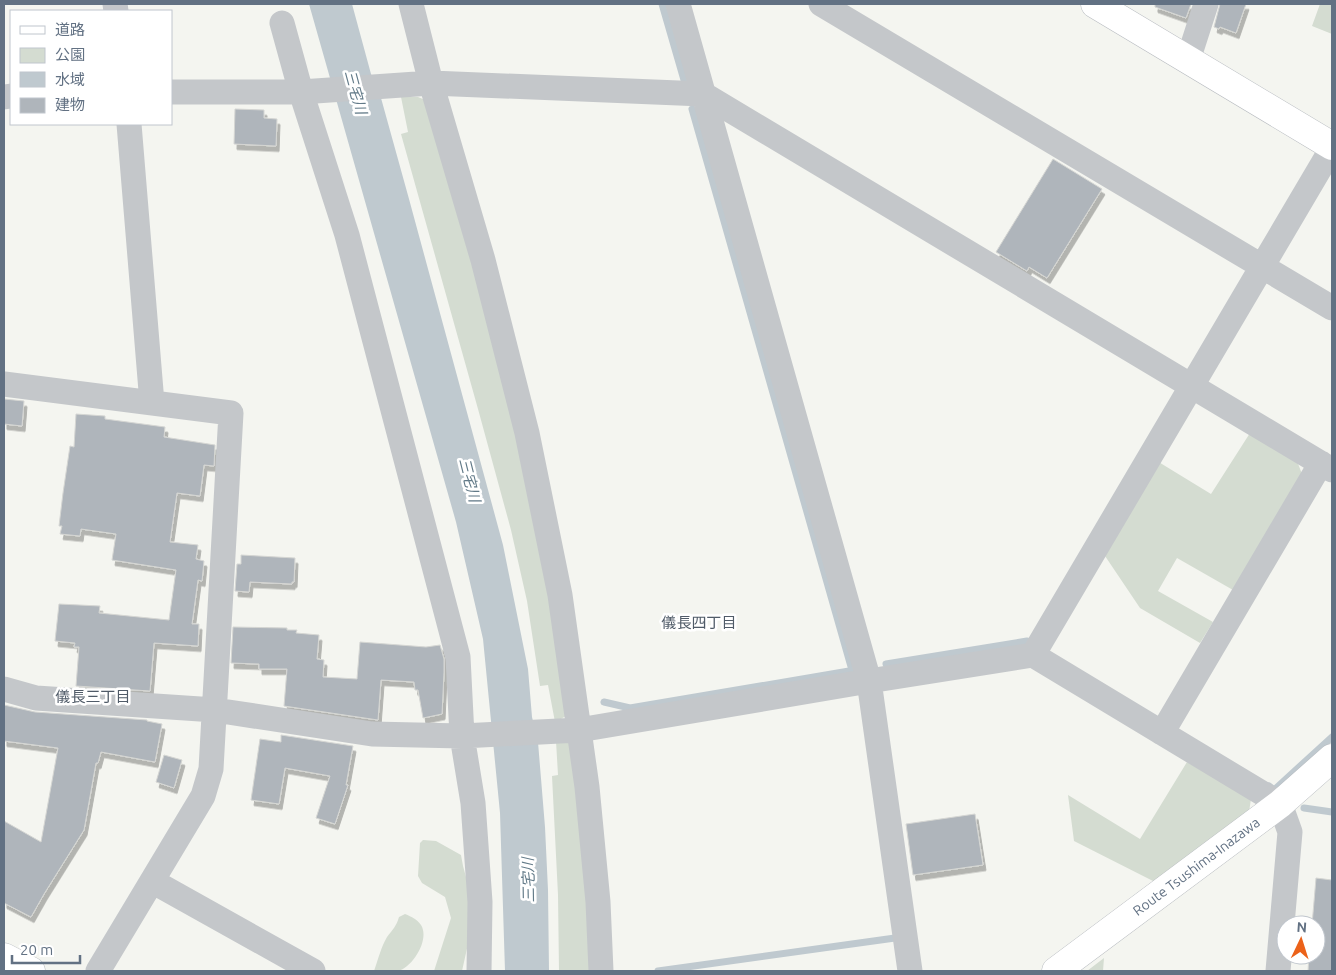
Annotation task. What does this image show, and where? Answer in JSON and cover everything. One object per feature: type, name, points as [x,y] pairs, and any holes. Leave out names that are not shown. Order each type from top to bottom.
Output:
[{"type":"main road","points":[[1095,4],[1332,147]]},
{"type":"main road","name":"Route Tsushima-Inazawa","points":[[1056,971],[1280,804],[1332,758]]},
{"type":"main road","points":[[4,957],[31,971]]},
{"type":"street","points":[[411,4],[420,84],[483,260],[527,433],[560,595],[569,730],[587,786],[598,902],[601,971]]},
{"type":"street","points":[[678,4],[869,681],[910,971]]},
{"type":"street","points":[[820,4],[1332,308]]},
{"type":"street","points":[[1188,60],[1206,4]]},
{"type":"street","points":[[282,23],[307,92],[347,235],[458,657],[467,736],[479,882],[479,971]]},
{"type":"street","points":[[172,92],[307,92],[420,84],[703,94],[1327,467],[1162,733]]},
{"type":"street","points":[[129,125],[152,403]]},
{"type":"street","points":[[1033,655],[1332,147]]},
{"type":"street","points":[[4,384],[231,413],[211,768],[203,796],[98,971]]},
{"type":"street","points":[[4,690],[36,698],[215,710],[372,734],[467,736],[569,730],[1033,655],[1280,804],[1290,832],[1278,971]]},
{"type":"street","points":[[152,880],[313,971]]},
{"type":"green space","points":[[1320,4],[1332,4],[1332,34],[1312,26]]},
{"type":"green space","points":[[401,97],[418,97],[430,102],[521,438],[570,714],[555,722],[548,685],[540,686],[527,601],[511,530],[401,134],[408,132]]},
{"type":"green space","points":[[1250,433],[1297,461],[1302,474],[1233,590],[1177,558],[1158,591],[1213,622],[1200,643],[1140,608],[1103,553],[1157,461],[1211,494]]},
{"type":"green space","points":[[576,738],[593,971],[559,971],[558,895],[552,776],[558,775],[556,741]]},
{"type":"green space","points":[[1187,762],[1251,799],[1249,812],[1155,882],[1074,841],[1068,795],[1140,839]]},
{"type":"green space","points":[[423,840],[436,841],[461,855],[469,888],[468,944],[462,971],[434,971],[451,918],[445,897],[422,883],[418,876],[420,843]]},
{"type":"green space","points":[[405,914],[418,921],[421,925],[423,931],[422,945],[414,958],[404,968],[389,972],[374,971],[387,937],[399,917]]},
{"type":"green space","points":[[1104,958],[1103,971],[1087,971]]},
{"type":"water","name":"三宅川","points":[[309,4],[352,4],[371,74],[381,98],[503,545],[528,669],[532,717],[538,742],[545,827],[549,971],[505,971],[500,813],[483,639],[456,522]]},
{"type":"building","points":[[1155,4],[1191,4],[1186,18],[1155,7]]},
{"type":"building","points":[[1220,4],[1246,4],[1236,33],[1220,27],[1219,29],[1214,27]]},
{"type":"building","points":[[235,109],[264,110],[264,118],[277,119],[276,146],[234,144]]},
{"type":"building","points":[[1053,159],[1102,189],[1047,278],[1029,267],[1027,271],[996,252]]},
{"type":"building","points":[[4,399],[24,401],[22,426],[4,424]]},
{"type":"building","points":[[76,414],[105,416],[105,419],[165,427],[164,437],[215,445],[214,466],[204,465],[200,496],[177,493],[170,542],[198,545],[196,559],[204,561],[202,581],[198,580],[192,624],[199,624],[198,646],[154,643],[150,691],[76,686],[79,647],[74,647],[75,643],[55,641],[59,604],[100,606],[99,613],[169,620],[176,570],[112,560],[116,534],[81,529],[80,536],[60,534],[62,526],[59,526],[63,493],[70,446],[74,447]]},
{"type":"building","points":[[241,555],[295,558],[294,582],[292,584],[250,582],[249,592],[235,591],[237,564],[241,564]]},
{"type":"building","points":[[233,627],[287,628],[287,630],[297,630],[296,633],[319,635],[317,659],[324,660],[323,677],[357,679],[360,642],[426,647],[440,645],[444,659],[442,714],[423,718],[418,690],[415,690],[414,682],[381,680],[378,720],[284,706],[287,669],[259,669],[259,664],[231,663]]},
{"type":"building","points":[[4,705],[35,712],[147,720],[162,724],[155,762],[101,752],[98,763],[96,763],[84,830],[31,917],[4,903],[4,821],[41,842],[58,748],[4,741]]},
{"type":"building","points":[[281,735],[353,746],[346,785],[348,785],[335,824],[316,818],[330,776],[285,768],[279,804],[251,800],[260,739],[281,742]]},
{"type":"building","points":[[164,755],[182,760],[174,788],[156,782]]},
{"type":"building","points":[[975,814],[983,865],[913,875],[906,824]]},
{"type":"building","points":[[1316,878],[1332,880],[1332,971],[1308,971],[1308,965],[1326,965],[1326,915],[1313,915]]},
{"type":"waterway","points":[[662,4],[684,80]]},
{"type":"waterway","points":[[692,109],[852,670]]},
{"type":"waterway","points":[[886,664],[1027,641]]},
{"type":"waterway","points":[[604,702],[630,708],[855,670]]},
{"type":"waterway","points":[[1269,786],[1274,790],[1332,737]]},
{"type":"waterway","points":[[1304,808],[1332,812]]},
{"type":"waterway","points":[[658,971],[895,938]]},
{"type":"district","name":"儀長四丁目","points":[[699,622]]},
{"type":"district","name":"儀長三丁目","points":[[93,696]]}]
